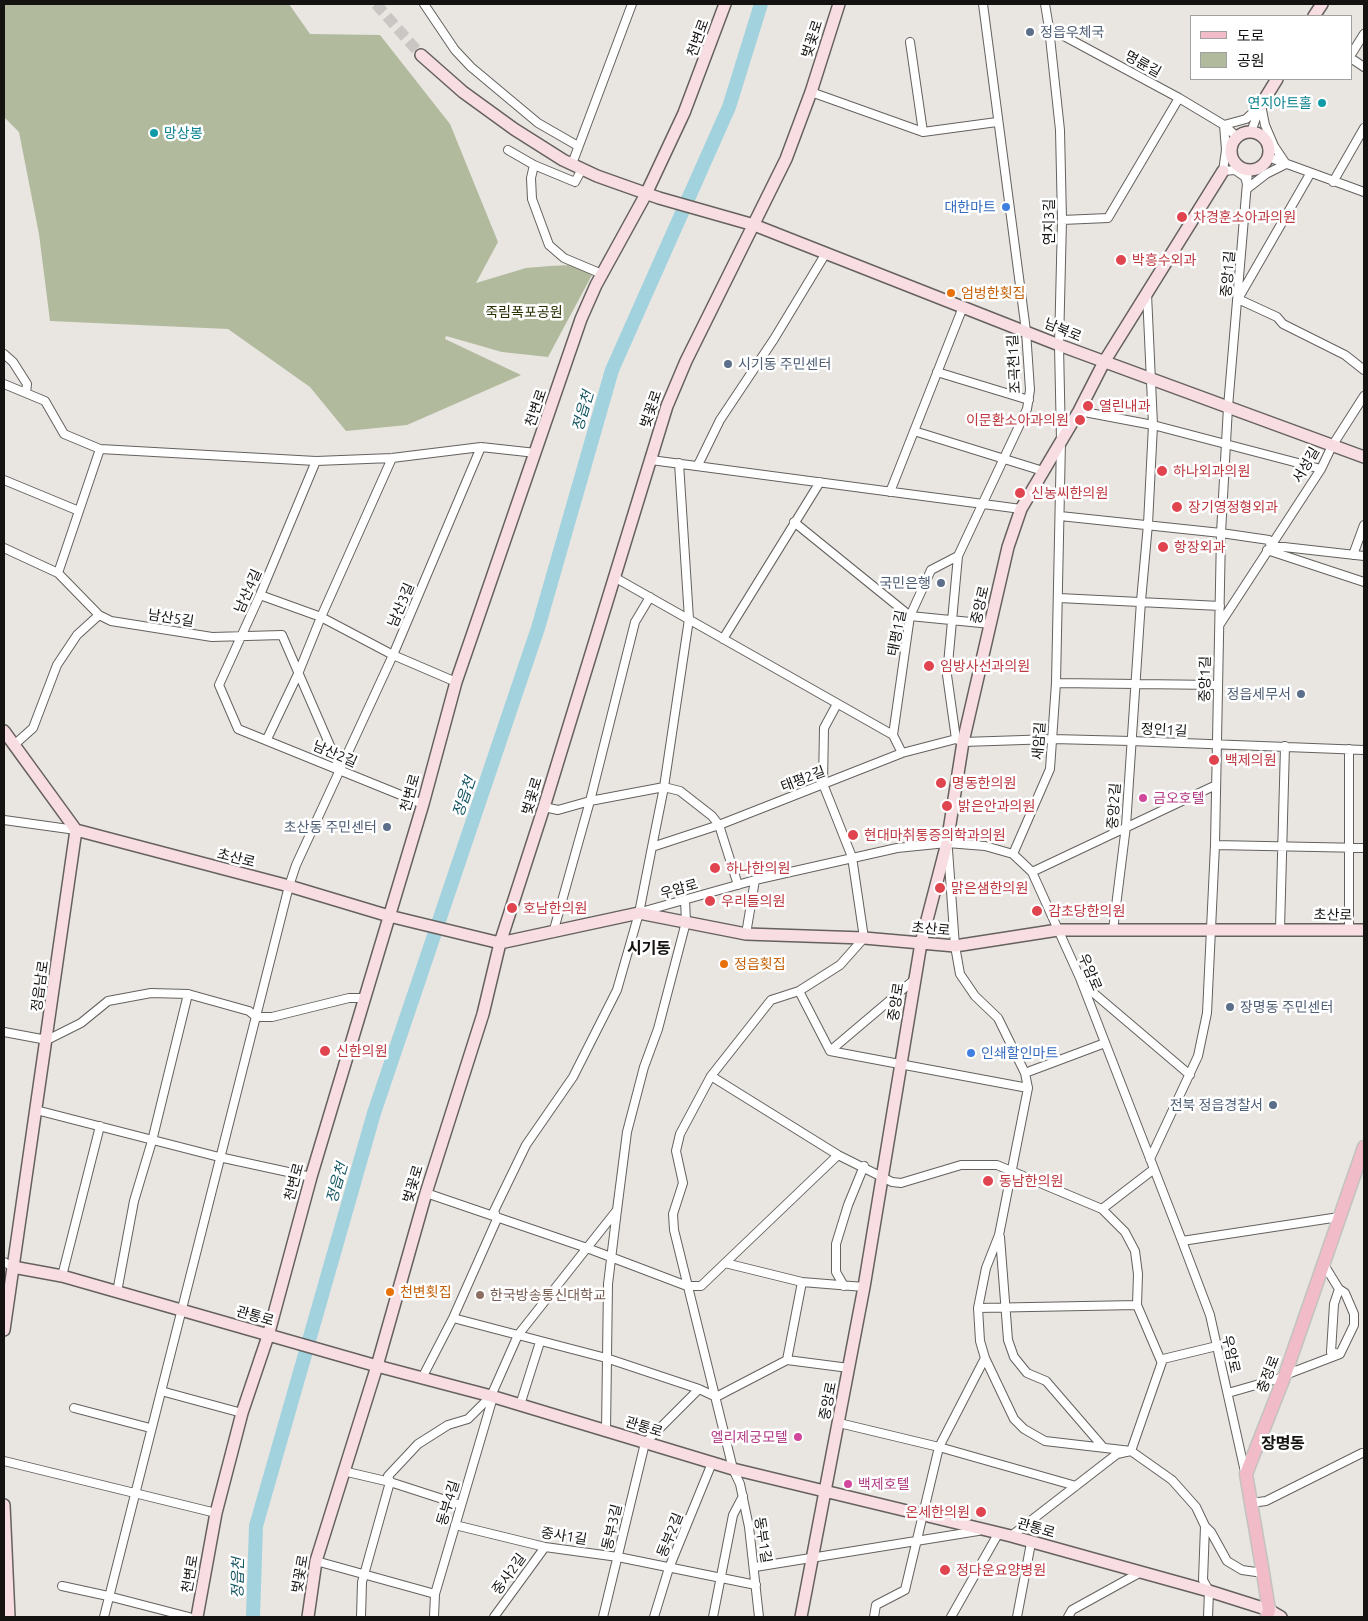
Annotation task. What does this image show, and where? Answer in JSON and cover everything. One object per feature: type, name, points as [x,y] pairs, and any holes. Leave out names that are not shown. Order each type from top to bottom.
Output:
[{"type":"main road","name":"충정로","points":[[1246,1474],[1284,1376],[1364,1147]]},
{"type":"main road","points":[[1246,1474],[1264,1573],[1268,1613]]},
{"type":"street","points":[[424,4],[456,50],[471,67],[538,122],[578,146]]},
{"type":"street","points":[[508,150],[534,165],[575,182],[574,165],[578,146],[598,99],[632,4]]},
{"type":"street","name":"천변로","points":[[197,1617],[216,1513],[242,1413],[268,1336],[311,1177],[363,998],[423,804],[456,682],[581,318],[602,274],[646,194],[697,82],[725,4]]},
{"type":"street","name":"벚꽃로","points":[[308,1617],[316,1561],[343,1471],[378,1366],[426,1193],[483,1014],[500,943],[544,807],[667,406],[686,361],[786,159],[811,92],[839,4]]},
{"type":"street","name":"조곡천1길","points":[[960,740],[947,675],[958,556],[1027,409],[1030,372],[997,122],[984,4]]},
{"type":"street","name":"연지3길","points":[[1045,4],[1050,28],[1060,130],[1062,220],[1059,345],[1061,441]]},
{"type":"street","points":[[1315,15],[1322,4]]},
{"type":"street","name":"명륜길","points":[[1050,28],[1179,98],[1224,125],[1236,138]]},
{"type":"street","points":[[1353,51],[1364,34]]},
{"type":"street","points":[[910,42],[923,132]]},
{"type":"street","name":"남북로","points":[[420,56],[463,92],[540,146],[574,165],[646,194],[754,225],[1059,345],[1364,457]]},
{"type":"street","points":[[1353,60],[1364,67]]},
{"type":"street","points":[[1251,132],[1261,105],[1275,80]]},
{"type":"street","points":[[811,92],[923,132],[997,122]]},
{"type":"street","points":[[1062,220],[1108,218],[1179,98]]},
{"type":"street","points":[[1223,171],[1226,150],[1224,125],[1246,119],[1261,105]]},
{"type":"street","points":[[1261,105],[1274,146],[1286,164]]},
{"type":"street","points":[[1333,182],[1364,128]]},
{"type":"street","points":[[1251,132],[1261,135],[1267,142],[1268,157],[1260,168],[1248,171],[1235,163],[1231,151],[1236,138],[1251,132]]},
{"type":"street","points":[[1268,157],[1310,174],[1364,192]]},
{"type":"street","points":[[1223,171],[1235,163]]},
{"type":"street","points":[[1223,171],[1235,170],[1245,176],[1248,188],[1266,174],[1286,164]]},
{"type":"street","points":[[534,165],[531,178],[532,199],[549,245],[564,258],[602,274]]},
{"type":"street","points":[[559,176],[574,165]]},
{"type":"street","name":"중앙로","points":[[801,1617],[864,1287],[921,943],[947,843],[960,740],[991,624],[1008,547],[1021,509],[1079,411],[1104,362],[1223,171]]},
{"type":"street","name":"중앙1길","points":[[1150,1159],[1198,1056],[1207,1013],[1215,845],[1221,532],[1228,407],[1248,171]]},
{"type":"street","points":[[1310,174],[1238,300],[1277,317],[1283,324],[1345,355],[1364,370]]},
{"type":"street","points":[[698,465],[720,420],[774,339],[826,253]]},
{"type":"street","name":"중앙2길","points":[[1113,930],[1126,826],[1140,601],[1148,524],[1153,424],[1149,379],[1147,291]]},
{"type":"street","points":[[890,492],[963,307]]},
{"type":"street","points":[[4,354],[13,362],[27,384],[26,393]]},
{"type":"street","points":[[937,372],[1029,400]]},
{"type":"street","points":[[4,384],[45,401],[64,434],[100,449],[316,462],[392,458],[481,447],[536,453]]},
{"type":"street","name":"서성길","points":[[1219,625],[1321,469],[1332,446],[1364,396]]},
{"type":"street","points":[[1079,411],[1153,424],[1227,442],[1321,469]]},
{"type":"street","points":[[914,431],[1043,471]]},
{"type":"street","name":"새암길","points":[[1013,854],[1050,769],[1059,598],[1061,441]]},
{"type":"street","name":"남산3길","points":[[104,1617],[150,1428],[289,886],[296,866],[393,655],[481,447]]},
{"type":"street","points":[[4,548],[58,573],[100,449]]},
{"type":"street","points":[[267,740],[298,674],[321,617],[392,458]]},
{"type":"street","points":[[651,460],[1021,509]]},
{"type":"street","name":"남산4길","points":[[238,729],[219,685],[260,595],[316,462]]},
{"type":"street","points":[[422,1378],[453,1318],[497,1219],[494,1211],[526,1144],[573,1077],[617,990],[639,913],[664,788],[689,619],[679,463]]},
{"type":"street","points":[[4,480],[79,512]]},
{"type":"street","points":[[723,639],[820,482]]},
{"type":"street","points":[[1060,516],[1221,532],[1269,540],[1269,548]]},
{"type":"street","points":[[794,522],[910,616],[953,622],[991,624]]},
{"type":"street","points":[[1352,555],[1364,525]]},
{"type":"street","points":[[1269,548],[1284,546],[1364,556]]},
{"type":"street","points":[[1269,548],[1364,582]]},
{"type":"street","name":"태평1길","points":[[892,734],[910,616],[932,570],[958,556]]},
{"type":"street","name":"남산5길","points":[[58,573],[100,615],[111,621],[212,637],[240,638],[282,635],[341,771]]},
{"type":"street","points":[[614,577],[892,734],[902,753]]},
{"type":"street","points":[[260,595],[321,617],[393,655],[456,682]]},
{"type":"street","points":[[552,933],[590,801],[635,622],[650,597]]},
{"type":"street","points":[[1059,598],[1220,606]]},
{"type":"street","points":[[14,745],[33,728],[57,665],[77,635],[100,615]]},
{"type":"street","points":[[1056,683],[1218,685]]},
{"type":"street","points":[[837,704],[824,728],[824,784],[852,857],[864,938]]},
{"type":"street","name":"남산2길","points":[[238,729],[423,804]]},
{"type":"street","points":[[4,731],[76,830]]},
{"type":"street","name":"정인1길","points":[[960,740],[1052,739],[1364,750]]},
{"type":"street","name":"태평2길","points":[[652,847],[719,825],[902,753],[960,740]]},
{"type":"street","points":[[1280,929],[1285,746]]},
{"type":"street","points":[[1349,749],[1349,930]]},
{"type":"street","points":[[1032,872],[1216,785]]},
{"type":"street","points":[[544,807],[558,810],[590,801],[664,788],[680,791],[712,816],[719,825],[738,885]]},
{"type":"street","points":[[4,820],[76,830]]},
{"type":"street","name":"초산로","points":[[76,830],[289,886],[389,916],[500,943],[639,913],[746,934],[864,938],[954,946],[1058,930],[1212,928],[1364,930]]},
{"type":"street","name":"정읍남로","points":[[4,1330],[8,1264],[48,1040],[76,830]]},
{"type":"street","points":[[947,843],[954,946],[960,974],[975,996],[998,1018],[1025,1073],[1028,1088],[1000,1235],[986,1268],[978,1308],[980,1341],[984,1358],[1014,1418],[1024,1429],[1045,1441],[1131,1451],[1172,1480],[1196,1507],[1205,1526],[1211,1532],[1227,1561],[1242,1570],[1264,1573]]},
{"type":"street","name":"우암로","points":[[639,913],[756,880],[897,848],[947,843],[985,846],[1013,854],[1032,872],[1081,982],[1210,1315],[1246,1474]]},
{"type":"street","points":[[1215,845],[1364,848]]},
{"type":"street","points":[[746,934],[756,880]]},
{"type":"street","points":[[606,1431],[608,1284],[627,1132],[644,1067],[658,1029],[686,922],[685,900]]},
{"type":"street","name":"동부1길","points":[[759,1617],[755,1567],[742,1496],[733,1469],[674,1230],[673,1214],[683,1183],[676,1151],[680,1134],[711,1076],[770,1000],[799,991],[840,965],[864,938]]},
{"type":"street","points":[[830,1051],[915,979]]},
{"type":"street","points":[[1081,982],[1190,1075]]},
{"type":"street","points":[[799,991],[830,1051]]},
{"type":"street","points":[[4,1032],[48,1040],[81,1023],[108,1001],[151,993],[188,994],[249,1011],[256,1017],[272,1017],[349,998],[363,998]]},
{"type":"street","points":[[117,1292],[134,1201],[152,1140],[188,994]]},
{"type":"street","points":[[1025,1073],[1105,1043]]},
{"type":"street","points":[[830,1051],[1028,1088]]},
{"type":"street","points":[[711,1076],[838,1155],[864,1166],[881,1177],[901,1183],[961,1165],[997,1165],[1102,1209],[1125,1232],[1135,1251],[1138,1274],[1136,1305],[1161,1361],[1131,1451]]},
{"type":"street","points":[[36,1110],[219,1157],[311,1177]]},
{"type":"street","points":[[62,1276],[100,1126]]},
{"type":"street","points":[[426,1193],[497,1219],[587,1248],[687,1286],[701,1286],[838,1155]]},
{"type":"street","points":[[844,1286],[836,1272],[836,1244],[848,1205],[864,1166]]},
{"type":"street","points":[[1102,1209],[1154,1169]]},
{"type":"street","points":[[362,1617],[362,1582],[366,1574],[390,1482],[388,1476],[418,1444],[448,1425],[468,1419],[492,1397],[518,1335],[617,1210]]},
{"type":"street","points":[[1182,1241],[1339,1217]]},
{"type":"street","points":[[1000,1235],[1008,1340],[1020,1366],[1027,1373],[1046,1381],[1103,1447]]},
{"type":"street","points":[[1228,1393],[1284,1376],[1340,1354],[1354,1325],[1354,1314],[1345,1292],[1339,1288],[1323,1262]]},
{"type":"street","points":[[725,1263],[802,1282],[864,1287]]},
{"type":"street","name":"관통로","points":[[8,1264],[62,1276],[268,1336],[492,1397],[733,1469],[1011,1536],[1141,1572],[1209,1591],[1281,1617]]},
{"type":"street","points":[[787,1360],[802,1282]]},
{"type":"street","points":[[1339,1288],[1334,1304],[1331,1352],[1340,1354]]},
{"type":"street","points":[[978,1308],[1136,1305]]},
{"type":"street","points":[[453,1318],[606,1358],[700,1389],[716,1397],[787,1360],[849,1368]]},
{"type":"street","points":[[520,1405],[540,1342]]},
{"type":"street","points":[[1161,1361],[1217,1346]]},
{"type":"street","points":[[874,1617],[876,1605],[905,1590],[940,1447],[984,1358]]},
{"type":"street","points":[[645,1443],[700,1389]]},
{"type":"street","points":[[161,1391],[242,1413]]},
{"type":"street","name":"동부4길","points":[[434,1617],[435,1594],[492,1397]]},
{"type":"street","points":[[74,1408],[150,1428]]},
{"type":"street","points":[[839,1424],[940,1447],[1076,1486]]},
{"type":"street","name":"동부3길","points":[[603,1617],[645,1443]]},
{"type":"street","points":[[1011,1536],[1117,1454],[1131,1451]]},
{"type":"street","points":[[1251,1503],[1266,1501],[1362,1453]]},
{"type":"street","points":[[4,1461],[216,1513]]},
{"type":"street","name":"동부2길","points":[[654,1617],[670,1568],[712,1462]]},
{"type":"street","points":[[343,1471],[390,1482],[461,1506]]},
{"type":"street","points":[[712,1617],[732,1515],[742,1496]]},
{"type":"street","points":[[4,1505],[9,1617]]},
{"type":"street","name":"중사1길","points":[[455,1525],[545,1547],[618,1557],[756,1585]]},
{"type":"street","points":[[1205,1526],[1203,1580],[1209,1591],[1208,1617]]},
{"type":"street","points":[[755,1567],[983,1530]]},
{"type":"street","points":[[951,1617],[998,1534]]},
{"type":"street","points":[[1016,1617],[1031,1543]]},
{"type":"street","name":"중사2길","points":[[494,1617],[545,1547]]},
{"type":"street","points":[[316,1561],[435,1594]]},
{"type":"street","points":[[1068,1617],[1072,1610],[1141,1572]]},
{"type":"street","points":[[62,1586],[189,1617]]},
{"type":"green space","name":"죽림폭포공원","points":[[4,4],[289,4],[310,34],[380,35],[450,124],[498,242],[476,283],[526,268],[550,266],[571,265],[592,275],[548,357],[502,352],[446,336],[445,339],[521,375],[407,425],[346,431],[310,387],[228,329],[50,321],[39,234],[19,132],[4,117]]},
{"type":"waterway","name":"정읍천","points":[[253,1617],[256,1526],[374,1113],[538,628],[612,370],[729,107],[761,4]]},
{"type":"tunnel","points":[[376,4],[421,55]]},
{"type":"place","name":"정읍우체국","points":[[1030,32]]},
{"type":"place","name":"연지아트홀","points":[[1322,103]]},
{"type":"place","name":"망상봉","points":[[154,133]]},
{"type":"place","name":"대한마트","points":[[1006,207]]},
{"type":"place","name":"차경훈소아과의원","points":[[1182,217]]},
{"type":"place","name":"박흥수외과","points":[[1121,260]]},
{"type":"place","name":"엄벙한횟집","points":[[951,293]]},
{"type":"place","name":"시기동 주민센터","points":[[728,364]]},
{"type":"place","name":"열린내과","points":[[1088,406]]},
{"type":"place","name":"이문환소아과의원","points":[[1080,420]]},
{"type":"place","name":"하나외과의원","points":[[1162,471]]},
{"type":"place","name":"신농씨한의원","points":[[1020,493]]},
{"type":"place","name":"장기영정형외과","points":[[1177,507]]},
{"type":"place","name":"항장외과","points":[[1163,547]]},
{"type":"place","name":"국민은행","points":[[941,583]]},
{"type":"place","name":"임방사선과의원","points":[[929,666]]},
{"type":"place","name":"정읍세무서","points":[[1301,694]]},
{"type":"place","name":"백제의원","points":[[1214,760]]},
{"type":"place","name":"명동한의원","points":[[941,783]]},
{"type":"place","name":"금오호텔","points":[[1143,798]]},
{"type":"place","name":"밝은안과의원","points":[[947,806]]},
{"type":"place","name":"초산동 주민센터","points":[[387,827]]},
{"type":"place","name":"현대마취통증의학과의원","points":[[853,835]]},
{"type":"place","name":"하나한의원","points":[[715,868]]},
{"type":"place","name":"맑은샘한의원","points":[[940,888]]},
{"type":"place","name":"우리들의원","points":[[710,901]]},
{"type":"place","name":"호남한의원","points":[[512,908]]},
{"type":"place","name":"감초당한의원","points":[[1037,911]]},
{"type":"place","name":"정읍횟집","points":[[724,964]]},
{"type":"place","name":"장명동 주민센터","points":[[1230,1007]]},
{"type":"place","name":"신한의원","points":[[325,1051]]},
{"type":"place","name":"인쇄할인마트","points":[[971,1053]]},
{"type":"place","name":"전북 정읍경찰서","points":[[1273,1105]]},
{"type":"place","name":"동남한의원","points":[[988,1181]]},
{"type":"place","name":"천변횟집","points":[[390,1292]]},
{"type":"place","name":"한국방송통신대학교","points":[[480,1295]]},
{"type":"place","name":"엘리제궁모텔","points":[[798,1437]]},
{"type":"place","name":"백제호텔","points":[[848,1484]]},
{"type":"place","name":"온세한의원","points":[[981,1512]]},
{"type":"place","name":"정다운요양병원","points":[[945,1570]]},
{"type":"district","name":"시기동","points":[[649,949]]},
{"type":"district","name":"장명동","points":[[1283,1444]]}]
